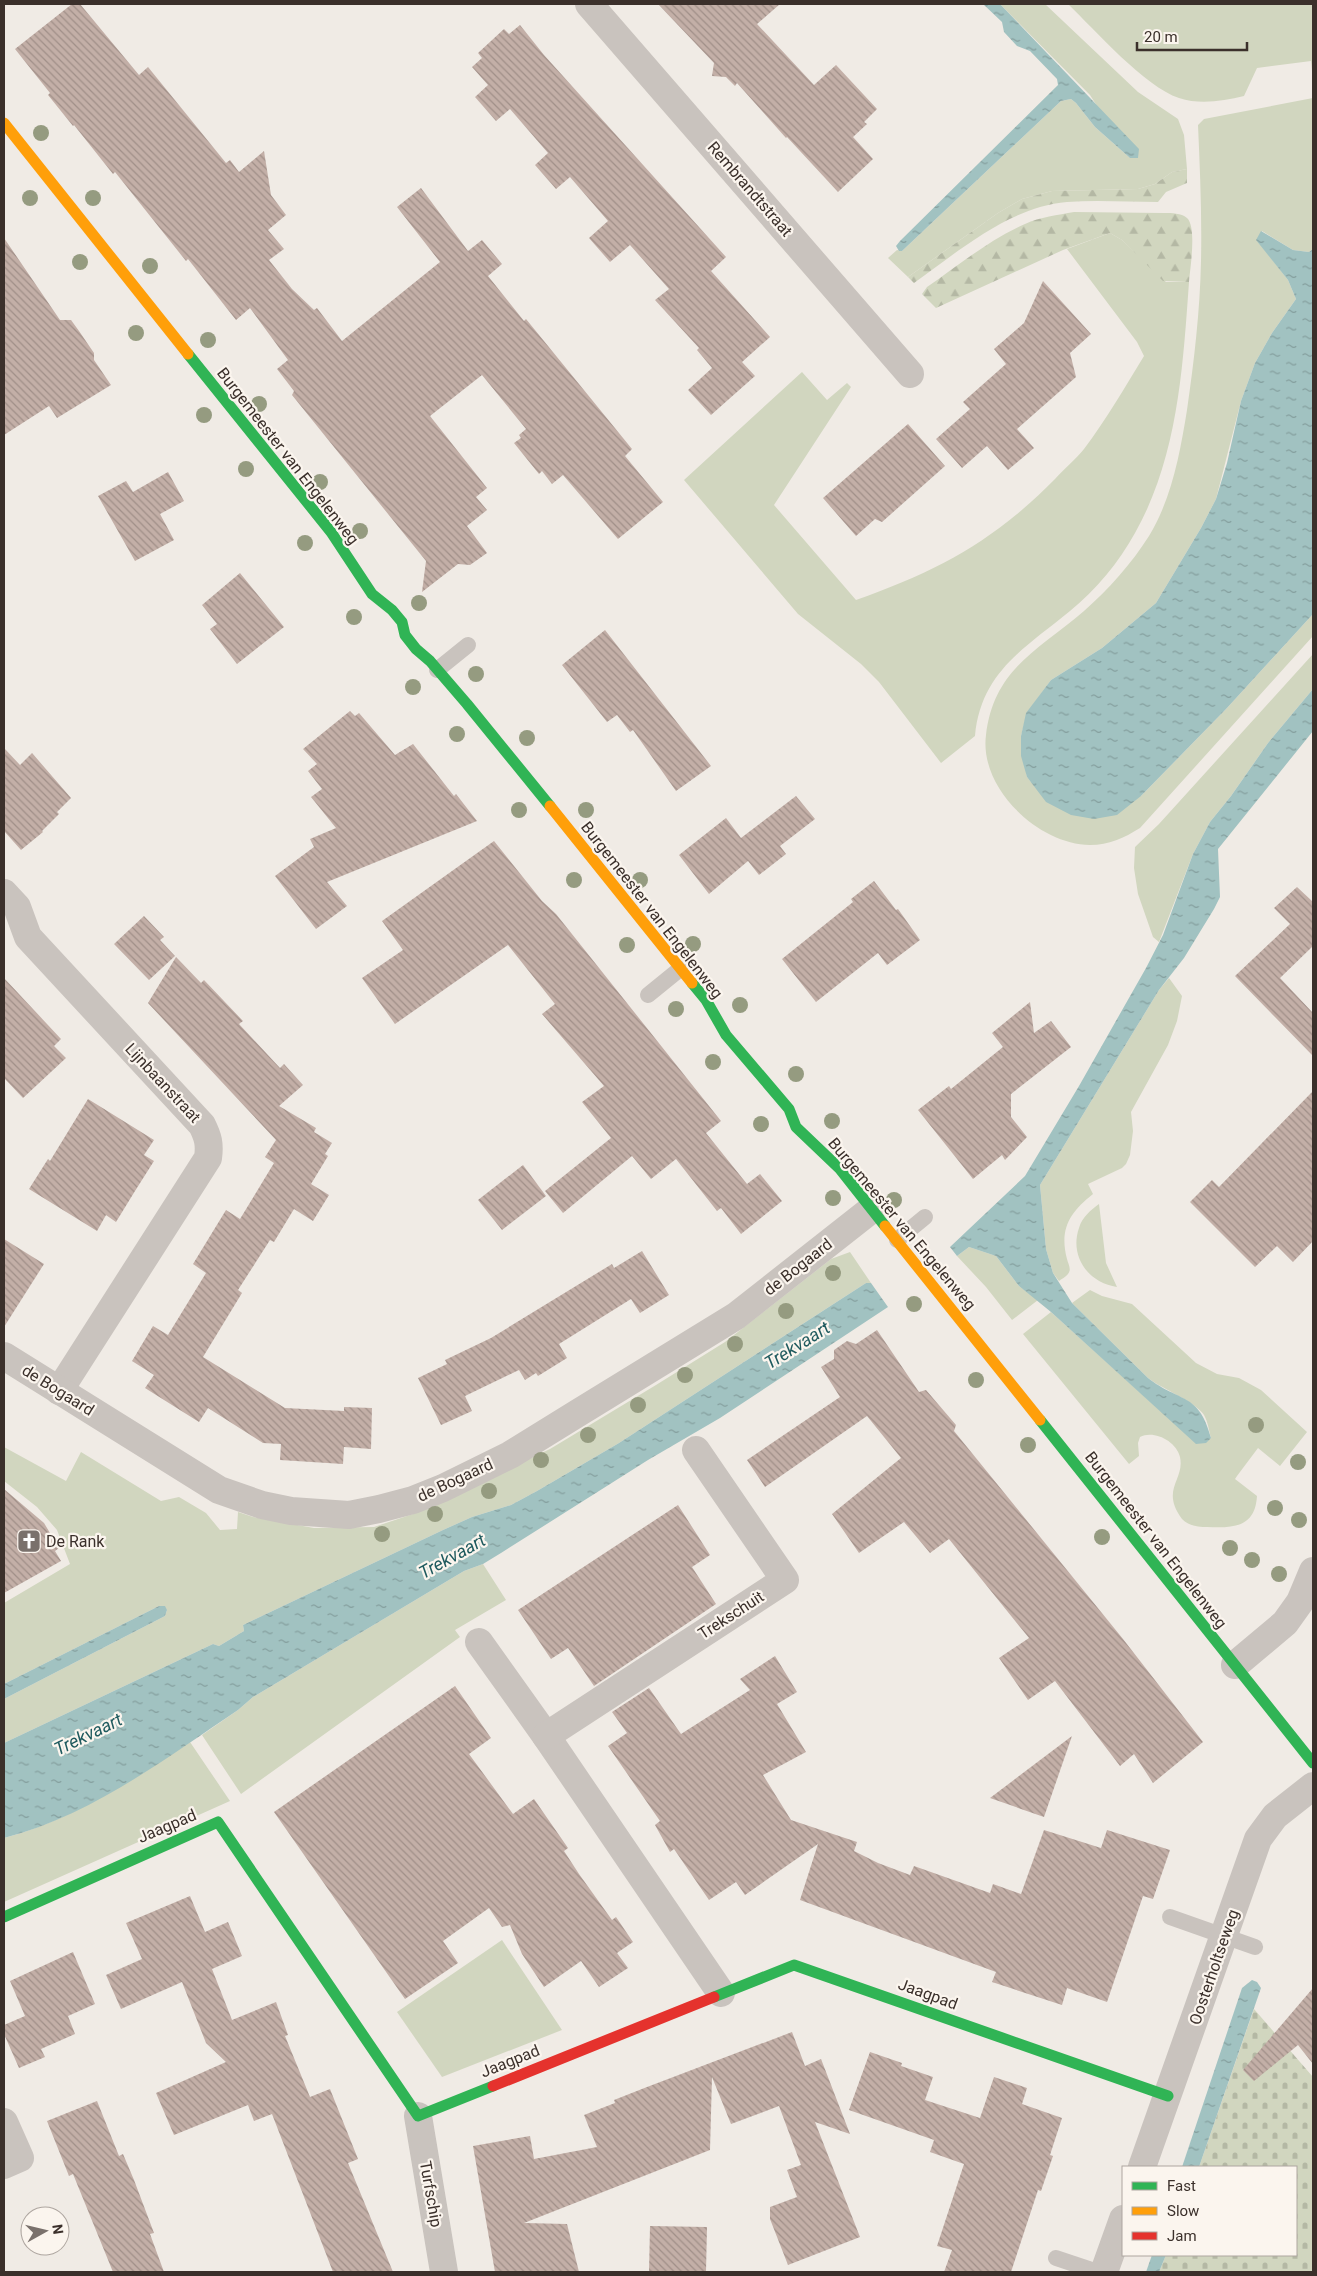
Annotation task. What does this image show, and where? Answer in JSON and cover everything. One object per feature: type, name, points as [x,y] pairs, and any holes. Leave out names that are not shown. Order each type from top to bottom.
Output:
[{"type":"street","name":"Rembrandtstraat","points":[[589,4],[910,374]]},
{"type":"street","name":"Burgemeester van Engelenweg","points":[[4,122],[331,532],[353,568],[372,594],[392,610],[402,622],[405,635],[416,649],[468,704],[706,1000],[726,1035],[762,1079],[785,1102],[789,1108],[792,1122],[802,1135],[813,1141],[825,1157],[840,1169],[1313,1763]]},
{"type":"street","name":"Lijnbaanstraat","points":[[4,892],[17,907],[28,937],[202,1125],[208,1135],[210,1148],[208,1158],[60,1391]]},
{"type":"street","name":"de Bogaard","points":[[4,1356],[219,1490],[262,1505],[300,1512],[348,1514],[379,1510],[413,1500],[443,1488],[510,1455],[736,1316],[872,1210]]},
{"type":"street","name":"Trekschuit","points":[[546,1736],[784,1580],[696,1450]]},
{"type":"street","points":[[1235,1666],[1285,1623],[1300,1602],[1312,1580]]},
{"type":"street","points":[[479,1642],[546,1736],[722,1993]]},
{"type":"street","name":"Oosterholtseweg","points":[[1142,2166],[1225,1937],[1258,1839],[1275,1816],[1313,1786]]},
{"type":"street","name":"Jaagpad","points":[[4,1917],[218,1822],[418,2116],[794,1965],[1168,2096]]},
{"type":"street","name":"Turfschip","points":[[418,2116],[444,2272]]},
{"type":"street","points":[[4,2122],[20,2158],[4,2165]]},
{"type":"street","points":[[1104,2272],[1122,2222]]},
{"type":"lane","points":[[437,670],[468,645]]},
{"type":"lane","points":[[648,995],[680,969]]},
{"type":"lane","points":[[897,1240],[925,1218]]},
{"type":"lane","points":[[1170,1917],[1255,1947]]},
{"type":"lane","points":[[1056,2258],[1098,2272]]},
{"type":"green space","points":[[1000,4],[1045,4],[1138,92],[1178,119],[1184,135],[1187,169],[1172,172],[1155,184],[1138,189],[1052,191],[1022,199],[998,213],[908,277],[888,258],[897,250],[902,251],[1061,101],[1071,99],[1076,103],[1095,127],[1130,158],[1090,95]]},
{"type":"green space","points":[[1068,4],[1313,4],[1313,81],[1311,61],[1257,68],[1244,96],[1203,102],[1179,98],[1166,92],[1136,70]]},
{"type":"green space","points":[[1313,98],[1313,249],[1309,252],[1293,250],[1262,231],[1257,240],[1288,280],[1296,299],[1272,333],[1255,363],[1241,401],[1216,499],[1156,603],[1102,648],[1051,680],[1027,713],[1021,736],[1027,777],[1036,788],[1141,796],[1227,708],[1313,614],[1313,636],[1140,828],[1122,838],[1104,844],[1090,845],[1070,842],[1051,835],[1032,824],[1016,810],[1002,793],[992,774],[986,755],[986,735],[991,712],[998,693],[1021,662],[1093,603],[1127,566],[1149,536],[1164,506],[1178,459],[1187,410],[1198,317],[1201,193],[1198,125],[1204,119]]},
{"type":"green space","points":[[1187,169],[1187,183],[1166,192],[1158,202],[1078,201],[1046,206],[1025,212],[986,232],[914,283],[908,277],[998,213],[1022,199],[1052,191],[1138,189],[1155,184],[1172,172]]},
{"type":"green space","points":[[1074,212],[1170,213],[1185,216],[1192,230],[1189,282],[1163,281],[1122,240],[1110,233],[1063,250],[936,308],[922,294],[927,287],[963,261],[1012,230],[1049,216]]},
{"type":"green space","points":[[1110,233],[1122,240],[1166,282],[1189,282],[1181,378],[1176,411],[1161,474],[1135,533],[1114,565],[1080,603],[1008,663],[986,695],[979,714],[975,736],[941,763],[879,682],[861,664],[798,614],[684,480],[802,372],[827,400],[847,383],[851,387],[774,505],[856,600],[913,578],[963,552],[1010,520],[1081,453],[1108,415],[1144,356],[1137,342],[1067,249]]},
{"type":"green space","points":[[1313,654],[1313,689],[1268,743],[1231,796],[1210,822],[1193,854],[1159,942],[1153,937],[1138,894],[1134,868],[1135,847],[1159,824]]},
{"type":"green space","points":[[1169,978],[1182,996],[1177,1021],[1168,1045],[1131,1112],[1133,1131],[1130,1155],[1122,1168],[1088,1184],[1093,1194],[1078,1208],[1068,1222],[1064,1239],[1070,1270],[1059,1281],[1053,1273],[1046,1249],[1040,1185],[1159,990]]},
{"type":"green space","points":[[1099,1204],[1106,1263],[1117,1287],[1107,1285],[1090,1274],[1079,1258],[1077,1249],[1080,1224],[1087,1214]]},
{"type":"green space","points":[[969,1247],[996,1256],[1019,1286],[1038,1300],[1012,1320],[986,1287],[957,1256]]},
{"type":"green space","points":[[850,1252],[871,1283],[866,1283],[619,1443],[537,1491],[511,1505],[472,1517],[443,1530],[243,1625],[244,1631],[219,1646],[213,1644],[4,1743],[4,1699],[165,1616],[167,1610],[159,1606],[4,1684],[4,1603],[70,1564],[57,1530],[37,1507],[4,1481],[4,1447],[66,1481],[81,1452],[161,1501],[179,1497],[206,1513],[220,1530],[237,1529],[238,1512],[253,1517],[314,1528],[374,1527],[413,1514],[550,1449],[725,1342],[831,1259]]},
{"type":"green space","points":[[1090,1290],[1102,1296],[1132,1304],[1196,1363],[1217,1374],[1239,1378],[1261,1390],[1307,1432],[1280,1466],[1258,1448],[1237,1476],[1235,1479],[1257,1496],[1252,1514],[1241,1524],[1226,1527],[1197,1526],[1190,1525],[1184,1521],[1176,1509],[1173,1500],[1173,1492],[1181,1465],[1178,1451],[1174,1446],[1158,1436],[1146,1435],[1140,1437],[1138,1443],[1139,1456],[1129,1464],[1023,1334],[1051,1312],[1196,1443],[1211,1438],[1204,1415],[1200,1410],[1148,1378],[1072,1303]]},
{"type":"green space","points":[[483,1564],[506,1600],[455,1630],[460,1637],[241,1794],[202,1735],[253,1697],[464,1571]]},
{"type":"green space","points":[[190,1742],[230,1801],[4,1902],[4,1838],[54,1821],[78,1810],[101,1798]]},
{"type":"green space","points":[[502,1940],[562,2030],[442,2077],[397,2012]]},
{"type":"green space","points":[[1254,2009],[1313,2077],[1313,2272],[1159,2272],[1166,2256],[1297,2256],[1297,2166],[1199,2166]]},
{"type":"water","points":[[983,4],[1000,4],[1139,149],[1138,158],[1130,158],[1095,127],[1071,99],[1061,101],[902,251],[899,251],[896,246],[900,241],[1058,85],[1057,79],[1030,51],[1017,46],[1004,32],[1002,22]]},
{"type":"water","points":[[1261,231],[1293,250],[1309,252],[1313,249],[1313,614],[1227,708],[1141,796],[1117,815],[1094,819],[1071,815],[1046,802],[1027,777],[1021,756],[1021,736],[1026,713],[1051,680],[1102,648],[1156,603],[1216,499],[1227,463],[1241,401],[1255,363],[1272,333],[1296,299],[1288,280],[1256,240]]},
{"type":"water","points":[[1313,689],[1313,731],[1218,849],[1220,897],[1214,909],[1184,958],[1159,990],[1040,1185],[1046,1249],[1053,1273],[1072,1303],[1148,1378],[1159,1386],[1187,1400],[1201,1413],[1211,1438],[1206,1443],[1196,1444],[1051,1312],[1019,1286],[996,1256],[969,1247],[957,1256],[950,1247],[1025,1176],[1146,968],[1163,935],[1193,854],[1210,822],[1231,796],[1268,743]]},
{"type":"water","name":"Trekvaart","points":[[866,1283],[871,1283],[888,1307],[720,1418],[648,1460],[483,1564],[464,1571],[253,1697],[238,1710],[126,1784],[67,1816],[4,1838],[4,1743],[213,1644],[219,1646],[244,1631],[243,1625],[443,1530],[472,1517],[511,1505],[619,1443]]},
{"type":"water","points":[[159,1606],[165,1606],[167,1610],[165,1616],[4,1699],[4,1684]]},
{"type":"water","points":[[1252,1980],[1257,1982],[1261,1988],[1199,2166],[1182,2166],[1242,1988]]},
{"type":"water","points":[[1152,2256],[1166,2256],[1159,2272],[1146,2272]]},
{"type":"building","points":[[72,4],[80,4],[139,75],[148,67],[226,163],[230,160],[239,172],[264,151],[271,195],[286,215],[268,230],[284,249],[269,260],[292,289],[314,310],[317,308],[342,341],[440,262],[397,207],[421,188],[468,251],[482,240],[502,264],[488,276],[524,321],[526,319],[632,449],[625,456],[663,502],[618,539],[563,475],[552,484],[542,471],[539,474],[514,443],[521,438],[519,435],[526,429],[482,375],[430,416],[487,488],[476,497],[487,510],[467,526],[487,553],[470,565],[458,564],[422,592],[426,561],[292,395],[294,391],[277,369],[288,360],[250,308],[236,320],[115,172],[113,174],[73,126],[15,49]]},
{"type":"building","points":[[658,4],[780,4],[757,24],[814,85],[836,65],[877,109],[864,122],[867,124],[853,137],[873,159],[838,192],[737,83],[735,86],[726,77],[712,76],[714,63]]},
{"type":"building","points":[[520,25],[544,55],[726,257],[711,271],[770,337],[742,362],[755,376],[711,415],[688,390],[712,368],[697,350],[699,348],[655,300],[669,289],[630,245],[610,262],[589,238],[608,221],[570,177],[556,189],[535,165],[548,153],[510,109],[496,121],[475,97],[488,85],[472,67],[482,58],[478,53],[504,29],[509,34]]},
{"type":"building","points":[[4,238],[60,320],[71,320],[94,353],[94,360],[111,385],[57,418],[49,406],[4,435]]},
{"type":"building","points":[[1043,281],[1091,334],[1070,353],[1076,377],[1017,429],[1034,448],[1008,470],[987,446],[962,468],[936,439],[970,409],[963,402],[1006,364],[994,349],[1024,323]]},
{"type":"building","points":[[908,424],[945,466],[882,522],[875,519],[856,536],[823,498]]},
{"type":"building","points":[[168,472],[184,501],[160,514],[174,540],[135,561],[98,496],[126,481],[133,492]]},
{"type":"building","points":[[240,573],[284,627],[237,664],[210,629],[217,624],[202,605]]},
{"type":"building","points":[[605,630],[711,766],[676,791],[633,730],[630,732],[617,715],[607,722],[562,665]]},
{"type":"building","points":[[350,711],[355,716],[359,713],[395,755],[413,744],[454,796],[456,794],[477,821],[327,882],[347,906],[316,929],[275,876],[314,847],[310,839],[336,828],[311,797],[322,789],[308,771],[317,764],[303,749]]},
{"type":"building","points":[[4,748],[20,765],[32,753],[71,798],[57,812],[59,814],[43,832],[21,850],[4,831]]},
{"type":"building","points":[[796,796],[815,819],[780,846],[786,854],[759,875],[748,861],[709,894],[679,855],[726,818],[741,838]]},
{"type":"building","points":[[494,841],[542,901],[556,914],[721,1121],[706,1133],[747,1184],[760,1174],[782,1201],[741,1234],[721,1208],[717,1211],[676,1159],[651,1179],[632,1156],[563,1213],[545,1191],[611,1138],[582,1102],[604,1086],[542,1014],[555,1004],[508,945],[395,1024],[362,978],[403,950],[382,921]]},
{"type":"building","points":[[874,881],[896,910],[898,909],[920,940],[887,965],[878,953],[816,1002],[782,959],[853,902],[851,899]]},
{"type":"building","points":[[1297,887],[1313,902],[1313,949],[1312,947],[1280,978],[1313,1013],[1313,1056],[1235,976],[1290,924],[1274,908]]},
{"type":"building","points":[[144,916],[164,937],[160,940],[175,956],[149,980],[114,944]]},
{"type":"building","points":[[176,957],[201,983],[204,980],[243,1021],[239,1024],[280,1068],[284,1064],[303,1085],[279,1106],[316,1128],[314,1132],[332,1143],[325,1154],[328,1156],[311,1184],[329,1195],[313,1221],[294,1209],[274,1242],[270,1240],[238,1290],[242,1293],[203,1357],[285,1408],[344,1411],[344,1407],[372,1408],[371,1449],[344,1447],[343,1464],[280,1460],[281,1444],[263,1443],[208,1408],[199,1422],[145,1388],[154,1375],[132,1361],[153,1326],[168,1335],[206,1273],[193,1264],[226,1210],[240,1219],[274,1163],[265,1157],[276,1140],[148,1003]]},
{"type":"building","points":[[4,978],[61,1039],[54,1046],[66,1058],[23,1098],[4,1078]]},
{"type":"building","points":[[1030,1002],[1034,1033],[1051,1021],[1071,1047],[1011,1094],[1011,1117],[1027,1137],[1005,1160],[1002,1155],[973,1179],[918,1110],[949,1086],[951,1089],[1003,1047],[992,1033]]},
{"type":"building","points":[[1313,1091],[1313,1241],[1293,1262],[1277,1246],[1255,1267],[1190,1202],[1212,1180],[1219,1187]]},
{"type":"building","points":[[88,1099],[154,1140],[144,1155],[154,1161],[116,1222],[106,1215],[97,1231],[29,1189],[48,1159],[50,1161]]},
{"type":"building","points":[[523,1165],[546,1196],[502,1230],[478,1200]]},
{"type":"building","points":[[4,1239],[44,1264],[4,1327]]},
{"type":"building","points":[[642,1251],[669,1295],[640,1313],[631,1299],[559,1344],[567,1358],[538,1376],[536,1373],[525,1380],[519,1370],[465,1396],[472,1411],[441,1425],[418,1378],[447,1364],[445,1360],[491,1338],[612,1264],[614,1268]]},
{"type":"building","points":[[877,1330],[919,1392],[926,1390],[956,1425],[954,1431],[1123,1639],[1203,1742],[1153,1783],[1134,1754],[1120,1766],[1055,1681],[1028,1700],[999,1658],[1029,1638],[949,1539],[930,1553],[904,1522],[859,1553],[832,1514],[901,1458],[867,1416],[765,1487],[747,1460],[840,1397],[821,1367],[834,1359],[834,1350],[847,1341],[856,1344]]},
{"type":"building","name":"De Rank","points":[[4,1489],[44,1523],[59,1548],[55,1551],[61,1561],[4,1593]]},
{"type":"building","points":[[678,1505],[710,1555],[692,1567],[716,1604],[594,1686],[568,1648],[551,1659],[518,1610]]},
{"type":"building","points":[[775,1656],[797,1692],[777,1704],[806,1752],[763,1775],[791,1820],[857,1842],[854,1851],[878,1863],[910,1875],[914,1866],[990,1893],[993,1884],[1021,1894],[1044,1830],[1101,1848],[1107,1830],[1170,1850],[1153,1899],[1143,1896],[1107,2002],[1067,1988],[1062,2005],[992,1982],[996,1972],[800,1900],[818,1844],[745,1895],[736,1882],[709,1900],[674,1849],[670,1852],[655,1825],[660,1821],[608,1746],[627,1733],[612,1712],[649,1688],[681,1734],[750,1690],[740,1679]]},
{"type":"building","points":[[455,1686],[491,1738],[469,1754],[513,1814],[534,1799],[568,1848],[564,1851],[579,1874],[612,1920],[616,1917],[633,1942],[617,1953],[628,1968],[599,1987],[581,1961],[544,1987],[522,1954],[510,1925],[502,1927],[489,1908],[443,1941],[458,1963],[405,1999],[274,1812]]},
{"type":"building","points":[[1072,1736],[1044,1817],[990,1798]]},
{"type":"building","points":[[190,1896],[205,1932],[228,1922],[242,1956],[212,1969],[232,2020],[276,2002],[288,2035],[285,2036],[310,2097],[330,2089],[358,2159],[348,2163],[393,2272],[333,2272],[272,2114],[254,2121],[248,2105],[174,2135],[156,2093],[226,2062],[206,2043],[182,1982],[121,2009],[106,1975],[142,1959],[126,1923]]},
{"type":"building","points":[[73,1952],[95,2004],[68,2016],[75,2034],[41,2049],[45,2057],[19,2068],[4,2034],[4,2025],[25,2016],[10,1981]]},
{"type":"building","points":[[1313,1988],[1313,2064],[1298,2045],[1254,2081],[1243,2070]]},
{"type":"building","points":[[792,2032],[805,2066],[821,2059],[850,2134],[815,2122],[860,2237],[788,2265],[770,2219],[770,2207],[797,2197],[787,2170],[801,2165],[779,2106],[731,2124],[712,2077],[710,2150],[524,2223],[567,2224],[579,2272],[495,2272],[473,2146],[530,2136],[534,2159],[597,2147],[584,2115],[615,2103],[614,2100]]},
{"type":"building","points":[[870,2052],[902,2063],[901,2066],[933,2077],[925,2100],[980,2118],[994,2077],[1027,2088],[1022,2104],[1062,2118],[1050,2155],[1053,2156],[1041,2191],[1038,2190],[1011,2272],[944,2272],[952,2250],[937,2246],[964,2164],[930,2152],[934,2140],[849,2110]]},
{"type":"building","points":[[97,2101],[119,2156],[123,2154],[134,2180],[154,2233],[150,2234],[164,2272],[113,2272],[73,2174],[69,2176],[47,2121]]},
{"type":"building","points":[[650,2226],[707,2227],[706,2272],[649,2272]]},
{"type":"traffic: fast","points":[[188,354],[331,532],[372,594],[392,610],[402,622],[405,635],[416,649],[430,661],[467,704],[550,806]]},
{"type":"traffic: fast","points":[[692,983],[706,1000],[726,1035],[789,1109],[796,1127],[840,1169],[885,1226]]},
{"type":"traffic: fast","points":[[1040,1420],[1313,1763]]},
{"type":"traffic: fast","points":[[4,1917],[218,1822],[418,2116],[493,2086]]},
{"type":"traffic: fast","points":[[714,1997],[794,1965],[1168,2096]]},
{"type":"traffic: slow","points":[[4,123],[188,354]]},
{"type":"traffic: slow","points":[[550,806],[692,983]]},
{"type":"traffic: slow","points":[[885,1226],[1040,1420]]},
{"type":"traffic: jam","points":[[493,2086],[714,1997]]},
{"type":"place","name":"De Rank","points":[[29,1541]]}]
